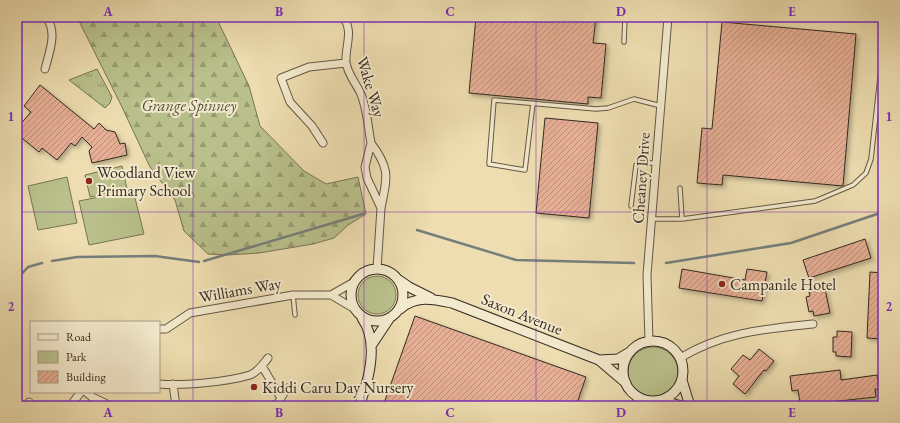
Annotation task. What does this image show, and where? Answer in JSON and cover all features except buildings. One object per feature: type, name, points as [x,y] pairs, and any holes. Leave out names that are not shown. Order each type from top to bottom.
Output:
[{"type":"street","points":[[45,69],[53,34],[51,25],[46,17]]},
{"type":"street","points":[[345,19],[354,17]]},
{"type":"street","name":"Cheaney Drive","points":[[649,342],[647,275],[668,17]]},
{"type":"street","name":"Wake Way","points":[[345,19],[349,37],[346,63],[350,75],[361,93],[371,143],[366,167],[367,178],[381,208]]},
{"type":"street","points":[[323,143],[312,126],[290,102],[281,78],[309,67],[346,63]]},
{"type":"street","name":"Wake Way","points":[[371,143],[380,155],[388,177],[381,208],[377,269]]},
{"type":"street","points":[[353,308],[350,299],[354,282],[360,275],[368,270],[377,269],[385,270],[398,279],[404,295],[400,309],[390,319],[372,346]]},
{"type":"street","name":"Saxon Avenue","points":[[398,279],[409,288],[434,299],[452,303],[599,360],[626,383]]},
{"type":"street","name":"Williams Way","points":[[160,329],[166,329],[190,312],[293,295],[331,295],[354,282]]},
{"type":"street","points":[[331,295],[353,308],[362,318],[370,332],[372,346],[368,375],[359,406]]},
{"type":"street","name":"Saxon Avenue","points":[[400,309],[407,303],[417,299],[434,299]]},
{"type":"street","points":[[362,318],[375,322],[390,319]]},
{"type":"street","points":[[680,358],[725,336],[754,330],[813,324]]},
{"type":"street","points":[[681,406],[661,400],[638,402],[626,383],[624,366],[630,352],[642,344],[649,342],[658,342],[667,345],[674,350],[680,358],[683,366],[682,380],[690,406]]},
{"type":"street","name":"Saxon Avenue","points":[[599,360],[618,359],[630,352]]},
{"type":"street","points":[[160,384],[224,380],[250,375],[262,366],[268,358]]},
{"type":"street","points":[[262,366],[281,398]]},
{"type":"street","points":[[661,400],[675,392],[682,380]]},
{"type":"street","points":[[173,384],[176,406]]},
{"type":"street","points":[[272,406],[278,403],[287,388]]},
{"type":"street","points":[[70,406],[80,393]]},
{"type":"street","points":[[87,393],[92,397],[111,406]]},
{"type":"lane","points":[[624,42],[625,17]]},
{"type":"lane","points":[[841,17],[853,17]]},
{"type":"lane","points":[[652,219],[682,219],[815,201],[853,185],[866,173],[871,159],[883,50]]},
{"type":"lane","points":[[533,103],[526,170],[489,164],[494,100],[533,103],[596,109],[608,108],[634,99],[661,106]]},
{"type":"lane","points":[[631,206],[636,165],[639,163],[656,163]]},
{"type":"lane","points":[[680,188],[682,219]]},
{"type":"lane","points":[[293,295],[295,315]]},
{"type":"green space","name":"Grange Spinney","points":[[77,17],[216,17],[249,86],[260,126],[304,171],[326,184],[358,177],[366,214],[348,225],[334,238],[313,244],[259,253],[228,255],[208,254],[184,231],[175,200],[150,167]]},
{"type":"green space","points":[[97,69],[112,97],[110,103],[105,108],[69,80]]},
{"type":"green space","points":[[122,166],[127,189],[90,197],[85,175]]},
{"type":"green space","points":[[67,177],[77,223],[38,230],[28,186]]},
{"type":"green space","points":[[133,190],[144,234],[89,245],[79,201]]},
{"type":"green space","points":[[373,276],[381,276],[391,281],[395,288],[395,302],[391,309],[381,314],[373,314],[363,309],[361,306],[358,299],[358,291],[363,281],[366,279]]},
{"type":"green space","points":[[648,347],[658,347],[671,354],[678,367],[678,377],[671,390],[658,397],[648,397],[639,393],[632,386],[628,377],[628,367],[632,358],[639,351]]},
{"type":"waterway","points":[[666,263],[791,243],[883,212]]},
{"type":"waterway","points":[[204,261],[363,214]]},
{"type":"waterway","points":[[417,230],[516,260],[634,263]]},
{"type":"waterway","points":[[52,261],[77,257],[155,256],[199,262]]},
{"type":"waterway","points":[[17,279],[28,267],[42,263]]},
{"type":"place","name":"Woodland View Primary School","points":[[89,181]]},
{"type":"place","name":"Campanile Hotel","points":[[722,284]]},
{"type":"place","name":"Kiddi Caru Day Nursery","points":[[254,387]]}]
